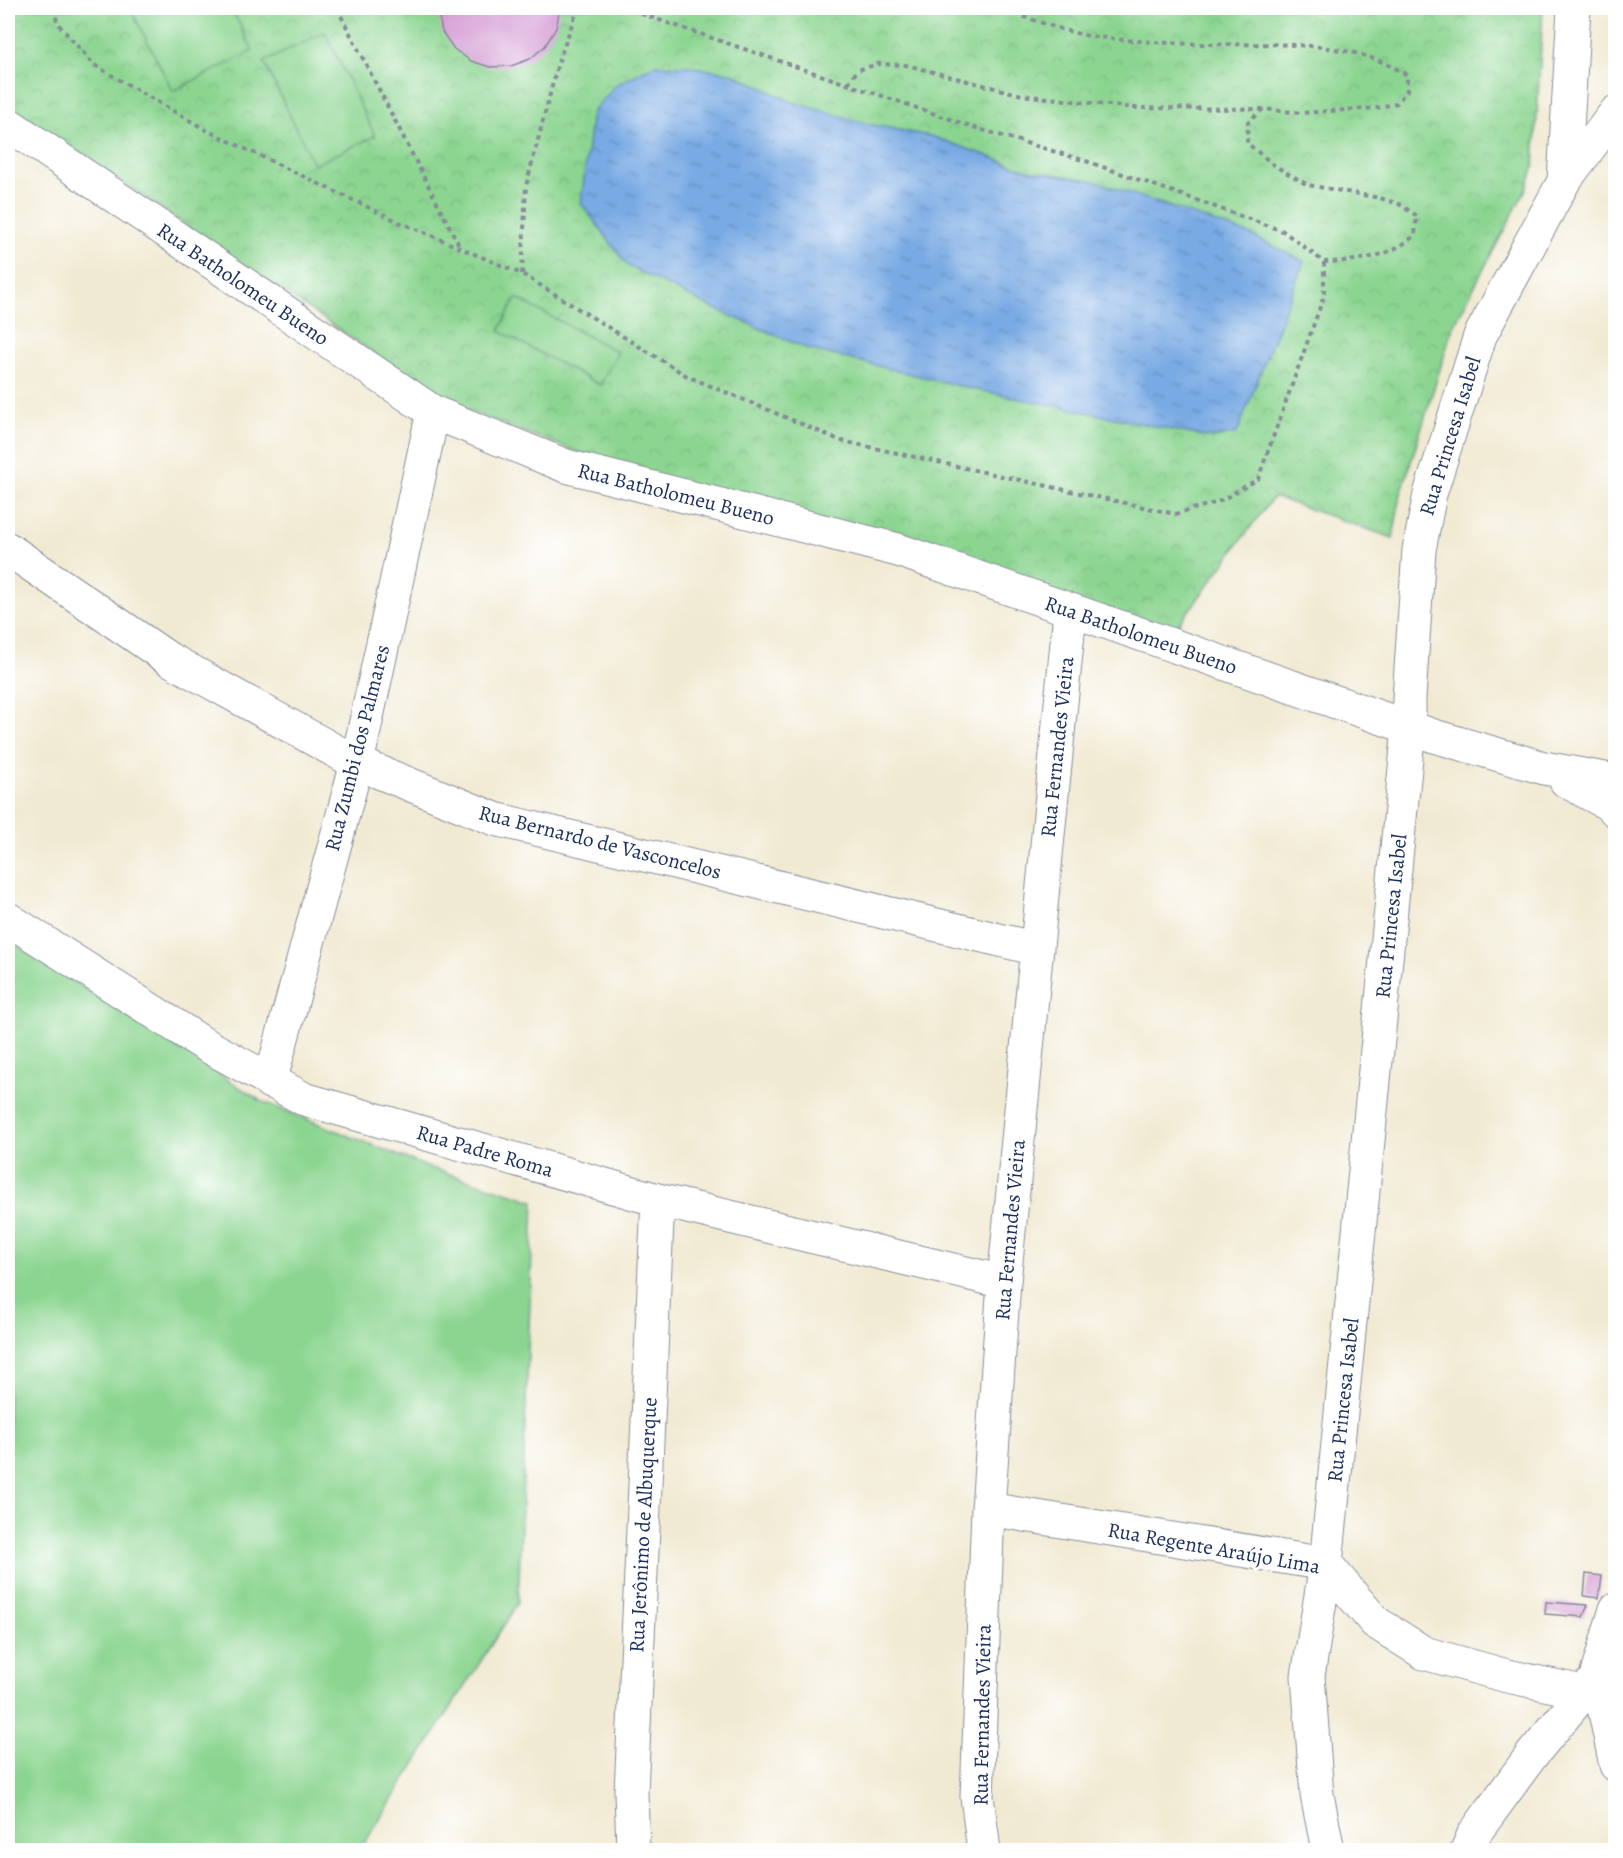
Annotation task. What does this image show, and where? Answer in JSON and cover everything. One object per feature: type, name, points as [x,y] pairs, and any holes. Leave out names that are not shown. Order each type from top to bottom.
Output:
[{"type":"street","name":"Rua Princesa Isabel","points":[[1328,1851],[1317,1795],[1308,1676],[1326,1564],[1410,728],[1409,698],[1419,550],[1430,494],[1480,336],[1564,181],[1574,8]]},
{"type":"street","points":[[1564,181],[1616,112]]},
{"type":"street","name":"Rua Batholomeu Bueno","points":[[8,124],[433,412],[566,466],[898,550],[1070,612],[1410,728],[1544,768]]},
{"type":"street","name":"Rua Zumbi dos Palmares","points":[[270,1082],[357,764],[433,412]]},
{"type":"street","name":"Rua Bernardo de Vasconcelos","points":[[8,549],[169,659],[357,764],[495,819],[1037,949]]},
{"type":"street","name":"Rua Fernandes Vieira","points":[[984,1851],[977,1797],[988,1509],[1004,1282],[1070,612]]},
{"type":"street","points":[[1544,768],[1616,781]]},
{"type":"street","points":[[1544,768],[1610,805],[1616,811]]},
{"type":"street","name":"Rua Padre Roma","points":[[8,920],[204,1044],[270,1082],[304,1098],[658,1200],[1004,1282]]},
{"type":"street","name":"Rua Jerônimo de Albuquerque","points":[[633,1851],[630,1792],[658,1200]]},
{"type":"street","name":"Rua Regente Araújo Lima","points":[[988,1509],[1326,1564],[1375,1622],[1424,1653],[1507,1676],[1598,1673]]},
{"type":"street","points":[[1467,1851],[1474,1834],[1531,1756],[1598,1673],[1616,1609]]},
{"type":"street","points":[[1598,1673],[1616,1765]]},
{"type":"path","points":[[53,8],[58,24],[94,65],[208,131],[399,222],[522,274],[687,376],[842,441],[1175,514],[1218,502],[1257,479],[1324,296],[1324,262]]},
{"type":"path","points":[[337,8],[460,248]]},
{"type":"path","points":[[522,274],[526,186],[558,63],[578,8]]},
{"type":"path","points":[[624,8],[976,128],[1086,161],[1283,231],[1324,262],[1359,261],[1390,252],[1415,235],[1417,216],[1399,204],[1380,198],[1308,185],[1275,166],[1247,143],[1248,122],[1264,109]]},
{"type":"path","points":[[848,83],[858,70],[878,64],[906,65],[1022,96],[1134,108],[1264,109],[1301,113],[1377,108],[1396,103],[1407,90],[1407,75],[1389,64],[1343,51],[1296,44],[1197,44],[1094,37],[996,8]]},
{"type":"green space","points":[[8,8],[1543,8],[1534,167],[1525,191],[1453,327],[1400,497],[1393,538],[1274,497],[1169,635],[626,470],[447,403],[8,104]]},
{"type":"green space","points":[[130,8],[231,8],[253,51],[173,91]]},
{"type":"green space","points":[[325,32],[375,136],[314,165],[264,62]]},
{"type":"green space","points":[[516,298],[618,352],[600,385],[499,331]]},
{"type":"green space","points":[[8,940],[261,1101],[425,1166],[534,1201],[518,1603],[360,1850],[8,1850]]},
{"type":"water","points":[[655,65],[688,66],[734,74],[792,102],[868,124],[934,137],[1027,170],[1095,181],[1251,235],[1304,261],[1237,433],[1212,438],[973,389],[808,349],[713,308],[628,266],[581,203],[592,112],[617,84]]},
{"type":"building","points":[[437,8],[560,8],[556,28],[545,46],[530,59],[511,66],[490,67],[471,61],[454,49],[442,32]]},
{"type":"building","points":[[1586,1574],[1602,1576],[1599,1598],[1584,1596]]},
{"type":"building","points":[[1546,1602],[1588,1605],[1583,1617],[1545,1614]]}]
